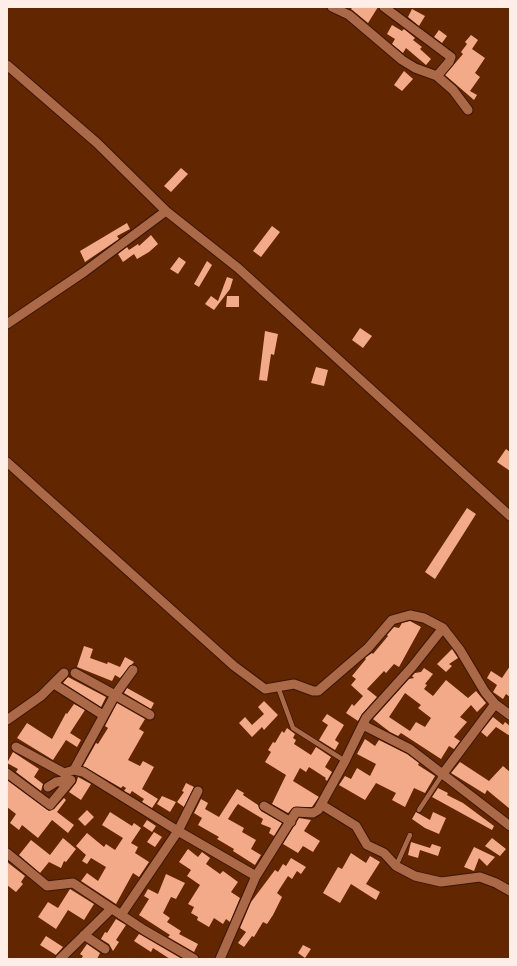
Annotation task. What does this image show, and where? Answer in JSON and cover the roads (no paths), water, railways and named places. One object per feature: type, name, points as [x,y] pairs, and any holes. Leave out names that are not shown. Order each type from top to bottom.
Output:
[{"type":"street","points":[[332,7],[349,15],[402,60],[416,68],[437,76],[453,90],[468,110]]},
{"type":"street","points":[[384,7],[451,56],[449,62],[437,76]]},
{"type":"street","points":[[8,67],[97,143],[166,212],[238,268],[510,516]]},
{"type":"street","points":[[7,324],[84,272],[166,212]]},
{"type":"street","points":[[7,462],[234,666],[268,689],[294,684],[313,692],[318,691],[368,648],[385,627],[396,618],[410,615],[424,618],[443,628],[460,650],[485,692],[495,704],[510,714]]},
{"type":"street","points":[[220,959],[256,876],[297,811],[315,812],[322,805],[366,718],[412,667],[443,628]]},
{"type":"street","points":[[7,773],[50,805],[70,781],[103,716],[115,695],[133,670]]},
{"type":"street","points":[[7,720],[54,684],[64,673]]},
{"type":"street","points":[[75,673],[150,715]]},
{"type":"street","points":[[54,684],[103,716]]},
{"type":"street","points":[[442,775],[495,704]]},
{"type":"street","points":[[363,725],[410,748],[442,775],[509,823]]},
{"type":"street","points":[[16,748],[64,773],[75,770],[256,876]]},
{"type":"street","points":[[48,786],[56,782],[70,781]]},
{"type":"street","points":[[121,915],[178,831],[198,791]]},
{"type":"street","points":[[322,805],[356,826],[367,844],[384,853],[396,866],[415,876],[441,882],[480,877],[510,891]]},
{"type":"street","points":[[264,806],[291,822]]},
{"type":"street","points":[[7,853],[47,886],[60,883],[73,883],[121,915],[194,959]]},
{"type":"street","points":[[60,959],[111,908]]},
{"type":"street","points":[[84,935],[105,949]]},
{"type":"lane","points":[[278,687],[293,728],[345,761]]},
{"type":"lane","points":[[419,810],[442,775]]},
{"type":"lane","points":[[396,866],[410,834]]}]
